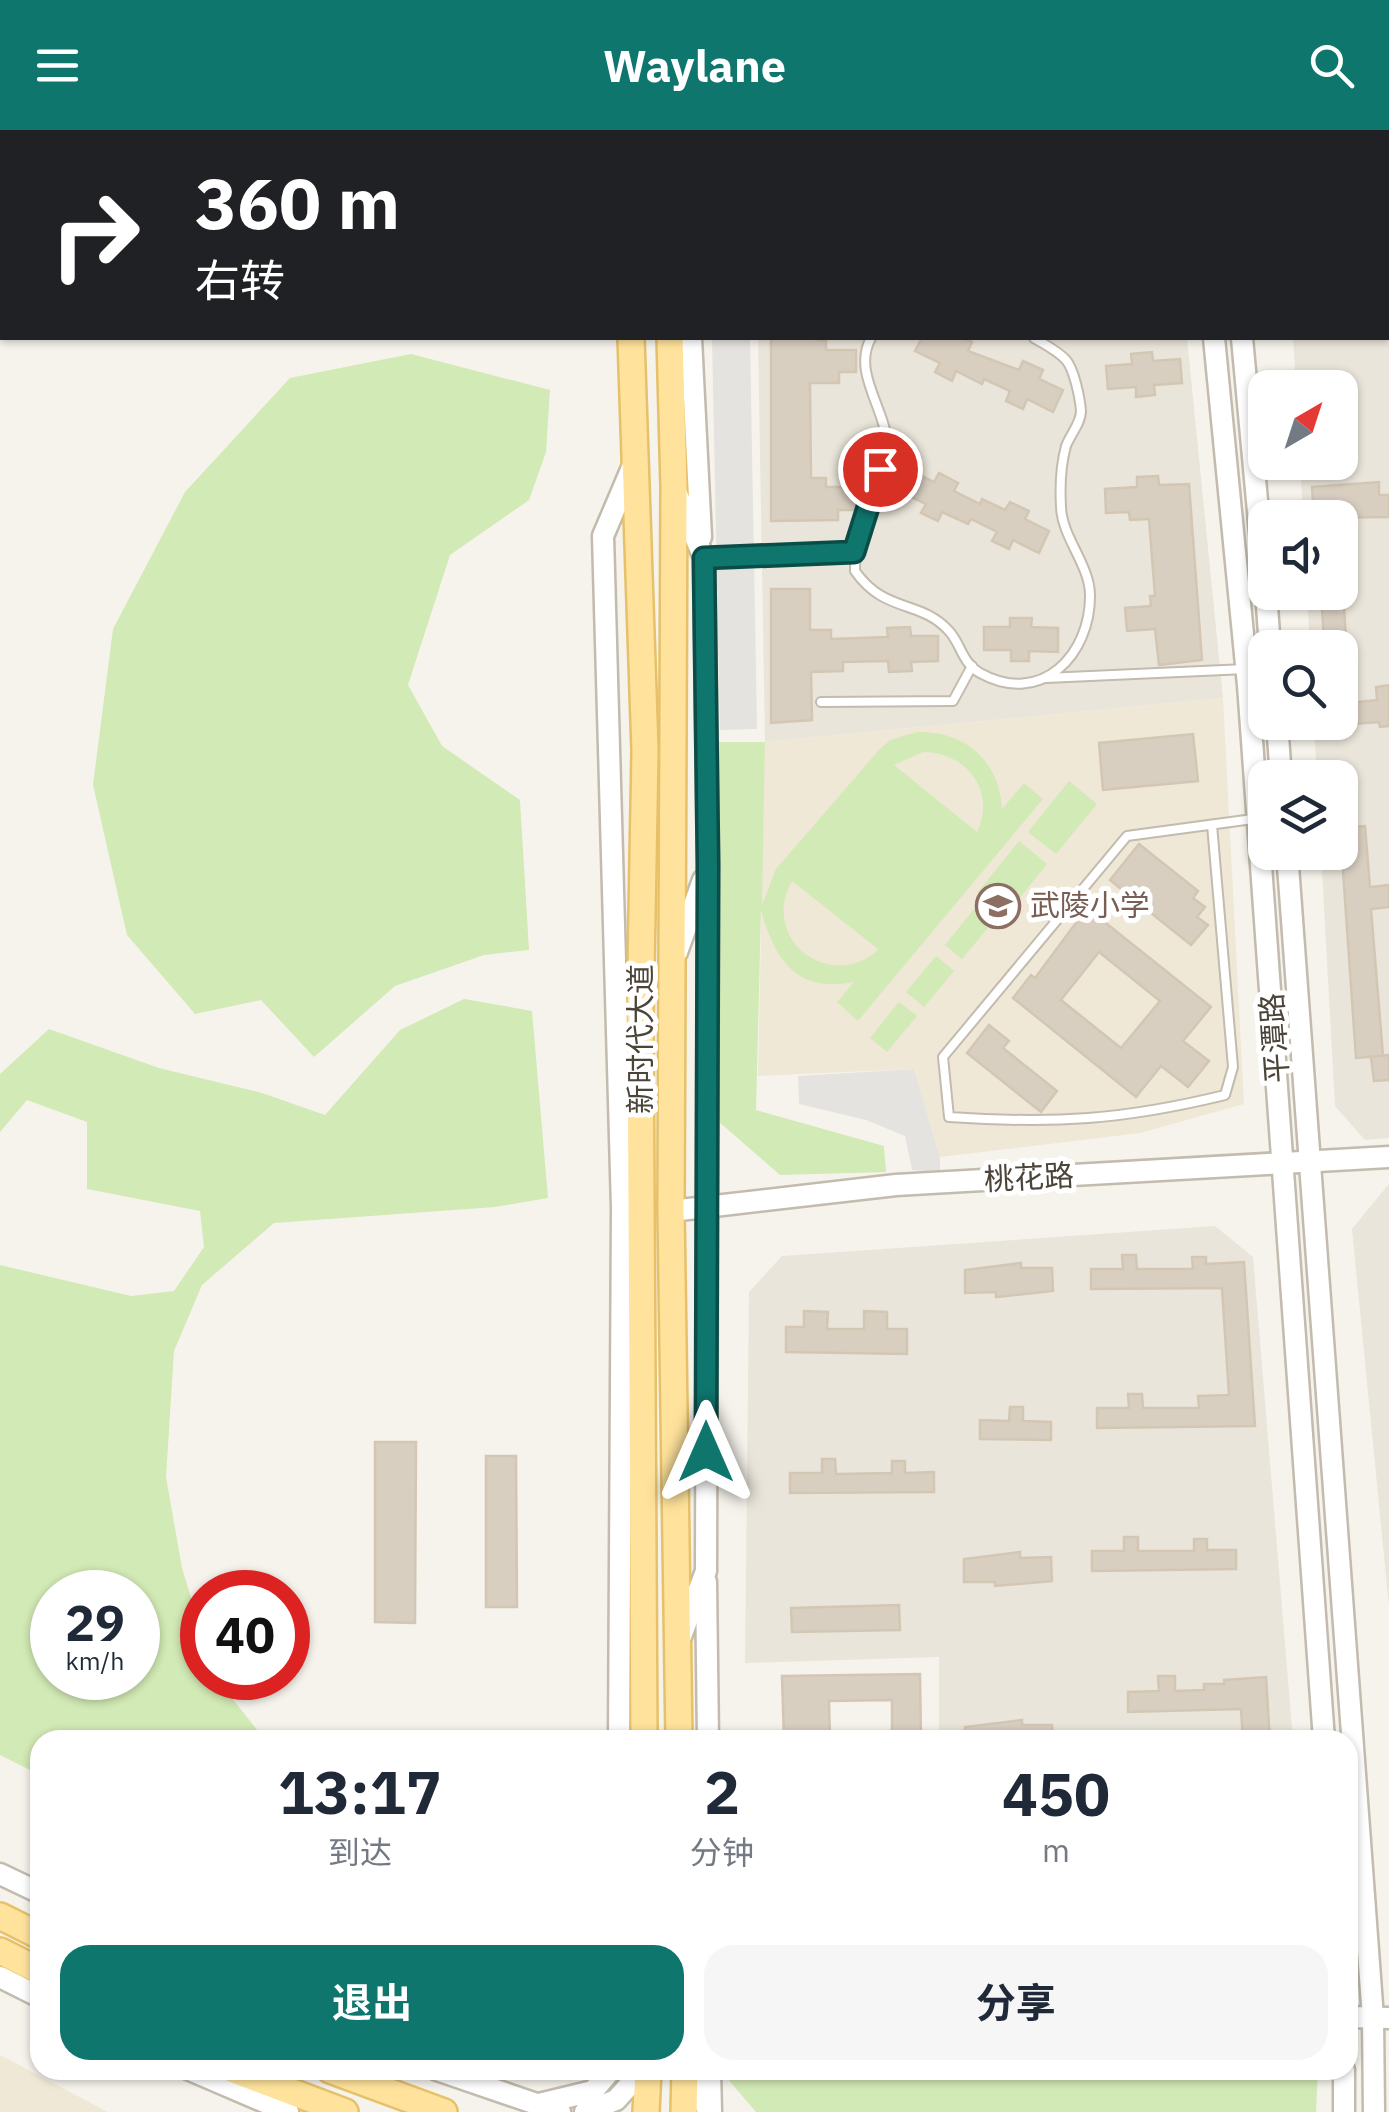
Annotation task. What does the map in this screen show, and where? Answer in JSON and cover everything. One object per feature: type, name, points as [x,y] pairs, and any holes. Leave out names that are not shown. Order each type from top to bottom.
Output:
[{"type":"main road","name":"新时代大道","points":[[630,340],[645,751],[640,1023],[644,1730]]},
{"type":"main road","name":"新时代大道","points":[[670,340],[674,487],[671,1211],[679,1730]]},
{"type":"main road","points":[[0,1916],[30,1931]]},
{"type":"main road","points":[[0,1951],[30,1967]]},
{"type":"main road","points":[[260,2080],[345,2112]]},
{"type":"main road","points":[[357,2080],[444,2112]]},
{"type":"main road","points":[[645,2080],[646,2112]]},
{"type":"main road","points":[[684,2112],[686,2080]]},
{"type":"street","points":[[690,340],[703,556],[708,864],[704,1205],[708,1730]]},
{"type":"street","name":"平潭路","points":[[1214,340],[1253,760]]},
{"type":"street","points":[[1242,340],[1257,500]]},
{"type":"street","points":[[619,1730],[622,1208],[603,536],[637,456]]},
{"type":"street","points":[[674,487],[703,556]]},
{"type":"street","points":[[673,963],[708,864]]},
{"type":"street","name":"平潭路","points":[[1262,870],[1323,1730]]},
{"type":"street","name":"平潭路","points":[[1288,870],[1358,1730]]},
{"type":"street","name":"桃花路","points":[[671,1211],[896,1185],[1389,1157]]},
{"type":"street","points":[[680,1641],[706,1572]]},
{"type":"street","points":[[620,1666],[643,1730]]},
{"type":"street","name":"平潭路","points":[[1358,1733],[1381,2018],[1374,2112]]},
{"type":"street","points":[[0,1874],[30,1889]]},
{"type":"street","points":[[0,1977],[30,1992]]},
{"type":"street","points":[[213,2080],[288,2112]]},
{"type":"street","points":[[467,2080],[560,2112]]},
{"type":"street","points":[[538,2104],[593,2090],[602,2080]]},
{"type":"street","points":[[585,2112],[616,2100],[635,2080]]},
{"type":"street","points":[[692,2080],[710,2112]]},
{"type":"street","points":[[710,2080],[710,2112]]},
{"type":"street","points":[[1344,2080],[1344,2112]]},
{"type":"lane","points":[[870,340],[866,346],[866,376],[887,446],[854,552],[855,571],[866,587],[894,605],[921,610],[951,632],[959,654],[980,673],[1011,682],[1246,669]]},
{"type":"lane","points":[[1037,340],[1067,361],[1081,413],[1066,446],[1060,511],[1090,590],[1082,641],[1068,665],[1044,678]]},
{"type":"lane","points":[[703,556],[854,552]]},
{"type":"lane","points":[[821,702],[954,701],[972,666]]},
{"type":"lane","points":[[1212,825],[1233,1068],[1226,1095],[1128,1117],[1049,1123],[949,1118],[943,1057],[1127,836],[1248,820]]},
{"type":"shaded area","points":[[712,340],[750,340],[757,729],[720,730]]},
{"type":"shaded area","points":[[758,340],[1187,340],[1223,698],[765,742]]},
{"type":"shaded area","points":[[1293,340],[1389,340],[1389,1138],[1365,1140],[1335,1106],[1322,870],[1358,870],[1358,760],[1316,760],[1315,740],[1358,740],[1358,630],[1309,630],[1308,610],[1358,610],[1358,500],[1302,500],[1301,480],[1358,480],[1358,370],[1295,370]]},
{"type":"shaded area","name":"武陵小学","points":[[1223,698],[1244,1104],[1140,1133],[940,1157],[914,1069],[758,1076],[765,742]]},
{"type":"shaded area","points":[[914,1069],[940,1157],[940,1172],[912,1170],[905,1136],[866,1120],[799,1104],[798,1076]]},
{"type":"shaded area","points":[[1389,1184],[1389,1607],[1352,1229]]},
{"type":"shaded area","points":[[1215,1226],[1253,1257],[1292,1730],[939,1730],[939,1657],[745,1663],[749,1292],[782,1256]]},
{"type":"shaded area","points":[[0,2055],[30,2071],[30,2080],[47,2080],[108,2112],[0,2112]]},
{"type":"green space","points":[[411,354],[550,390],[546,452],[529,500],[450,555],[408,685],[442,746],[520,800],[529,950],[484,955],[395,986],[314,1057],[261,1000],[195,1014],[127,935],[93,785],[113,629],[185,492],[290,378]]},
{"type":"green space","points":[[917,732],[950,737],[964,743],[986,763],[994,776],[1002,809],[1024,783],[1043,799],[858,1021],[837,1002],[854,982],[816,982],[790,968],[773,942],[761,910],[756,1110],[884,1146],[886,1172],[780,1175],[718,1121],[716,742],[765,742],[762,905],[776,869],[890,740]],"holes":[[[923,752],[952,759],[974,777],[983,802],[977,832],[894,765]],[[792,881],[878,949],[878,950],[859,962],[840,966],[805,953],[792,940],[785,922],[784,902]]]},
{"type":"green space","points":[[1069,781],[1097,804],[1056,854],[1028,832]]},
{"type":"green space","points":[[1019,841],[1047,864],[1006,915],[978,892]]},
{"type":"green space","points":[[974,909],[992,923],[962,959],[945,945]]},
{"type":"green space","points":[[936,956],[954,971],[924,1007],[906,992]]},
{"type":"green space","points":[[464,999],[532,1011],[548,1198],[495,1207],[274,1223],[202,1285],[174,1351],[166,1477],[183,1570],[180,1700],[233,1700],[257,1730],[30,1730],[30,1770],[0,1755],[0,1265],[131,1296],[174,1291],[204,1247],[200,1211],[87,1189],[87,1122],[27,1100],[0,1132],[0,1074],[49,1029],[159,1068],[262,1093],[325,1115],[400,1030]]},
{"type":"green space","points":[[899,1002],[917,1016],[887,1052],[870,1038]]},
{"type":"green space","points":[[729,2080],[1318,2080],[1316,2112],[756,2112]]},
{"type":"building","points":[[771,340],[820,340],[826,341],[826,350],[856,350],[856,372],[839,372],[839,383],[810,383],[811,478],[826,478],[826,487],[856,487],[856,510],[838,510],[838,520],[771,521]]},
{"type":"building","points":[[921,340],[967,340],[972,342],[968,351],[1019,370],[1023,361],[1043,370],[1039,379],[1063,390],[1053,412],[1027,399],[1023,409],[1006,401],[1010,391],[984,379],[982,384],[956,371],[952,381],[935,372],[940,363],[915,351]]},
{"type":"building","points":[[1152,352],[1153,361],[1180,359],[1182,383],[1154,385],[1155,395],[1136,397],[1136,387],[1108,389],[1106,366],[1132,364],[1131,354]]},
{"type":"building","points":[[911,471],[934,482],[939,473],[958,483],[954,491],[980,504],[982,499],[1005,510],[1010,502],[1029,511],[1025,519],[1049,531],[1039,553],[1013,540],[1009,549],[992,541],[997,532],[971,519],[968,524],[942,512],[938,521],[921,513],[926,504],[901,492]]},
{"type":"building","points":[[1158,476],[1159,485],[1189,484],[1202,660],[1159,665],[1155,629],[1127,631],[1125,608],[1151,606],[1150,596],[1155,596],[1149,519],[1130,520],[1129,512],[1106,513],[1105,489],[1137,487],[1137,477]]},
{"type":"building","points":[[1379,482],[1379,495],[1389,495],[1389,517],[1358,517],[1358,500],[1313,500],[1312,487]]},
{"type":"building","points":[[771,589],[810,589],[810,630],[831,630],[831,639],[888,637],[887,628],[910,627],[911,636],[938,636],[938,661],[911,662],[912,671],[889,672],[888,661],[843,662],[843,671],[811,672],[812,720],[771,723]]},
{"type":"building","points":[[1322,610],[1344,610],[1345,630],[1323,630]]},
{"type":"building","points":[[1010,618],[1032,618],[1031,627],[1058,628],[1058,652],[1029,651],[1029,661],[1011,661],[1011,650],[984,650],[984,627],[1010,627]]},
{"type":"building","points":[[1389,685],[1389,726],[1380,727],[1379,722],[1358,724],[1358,702],[1377,700],[1376,687]]},
{"type":"building","points":[[1193,734],[1198,781],[1103,790],[1099,743]]},
{"type":"building","points":[[1365,826],[1370,887],[1389,885],[1389,907],[1371,909],[1383,1056],[1356,1058],[1343,870],[1358,870],[1358,827]]},
{"type":"building","points":[[1139,844],[1198,891],[1193,898],[1205,907],[1197,917],[1208,925],[1191,945],[1110,880]]},
{"type":"building","points":[[1087,908],[1211,1007],[1183,1041],[1209,1061],[1188,1087],[1161,1066],[1136,1097],[1013,998],[1031,975],[1035,978]],"holes":[[[1099,952],[1160,1001],[1121,1048],[1061,1000]]]},
{"type":"building","points":[[989,1025],[1009,1041],[1003,1048],[1057,1091],[1041,1112],[967,1053]]},
{"type":"building","points":[[1389,1055],[1389,1080],[1374,1081],[1371,1057]]},
{"type":"building","points":[[1122,1255],[1136,1255],[1137,1269],[1193,1269],[1192,1257],[1206,1257],[1206,1264],[1244,1262],[1255,1426],[1097,1428],[1097,1408],[1129,1408],[1128,1394],[1142,1394],[1143,1408],[1199,1408],[1198,1396],[1229,1395],[1222,1288],[1091,1289],[1091,1269],[1123,1269]]},
{"type":"building","points":[[1021,1263],[1021,1268],[1052,1268],[1053,1291],[996,1297],[996,1292],[965,1293],[965,1270]]},
{"type":"building","points":[[804,1311],[828,1312],[827,1329],[864,1329],[864,1311],[887,1312],[887,1329],[907,1329],[907,1354],[786,1352],[786,1327],[804,1327]]},
{"type":"building","points":[[1010,1407],[1023,1407],[1023,1421],[1051,1422],[1051,1440],[980,1439],[980,1420],[1009,1421]]},
{"type":"building","points":[[375,1442],[416,1442],[415,1623],[375,1622]]},
{"type":"building","points":[[486,1456],[516,1456],[517,1607],[486,1607]]},
{"type":"building","points":[[822,1459],[835,1459],[836,1474],[892,1473],[892,1461],[905,1461],[905,1473],[934,1472],[934,1492],[790,1493],[790,1473],[822,1473]]},
{"type":"building","points":[[1124,1537],[1138,1537],[1138,1551],[1194,1551],[1194,1539],[1207,1539],[1207,1550],[1236,1550],[1236,1569],[1092,1571],[1092,1551],[1124,1551]]},
{"type":"building","points":[[1020,1552],[1020,1558],[1051,1557],[1052,1581],[995,1586],[995,1582],[964,1582],[964,1559]]},
{"type":"building","points":[[899,1605],[900,1630],[792,1632],[791,1608]]},
{"type":"building","points":[[920,1674],[921,1730],[892,1730],[892,1700],[829,1701],[830,1730],[784,1730],[782,1676]]},
{"type":"building","points":[[1158,1676],[1175,1676],[1175,1691],[1204,1690],[1204,1684],[1224,1684],[1224,1680],[1266,1677],[1269,1730],[1242,1730],[1241,1709],[1128,1712],[1128,1692],[1159,1691]]},
{"type":"building","points":[[1022,1720],[1022,1725],[1052,1725],[1052,1730],[965,1730]]},
{"type":"place","name":"武陵小学","points":[[998,906]]},
{"type":"route","points":[[706,1452],[708,864],[704,558],[854,552],[880,469]]}]
